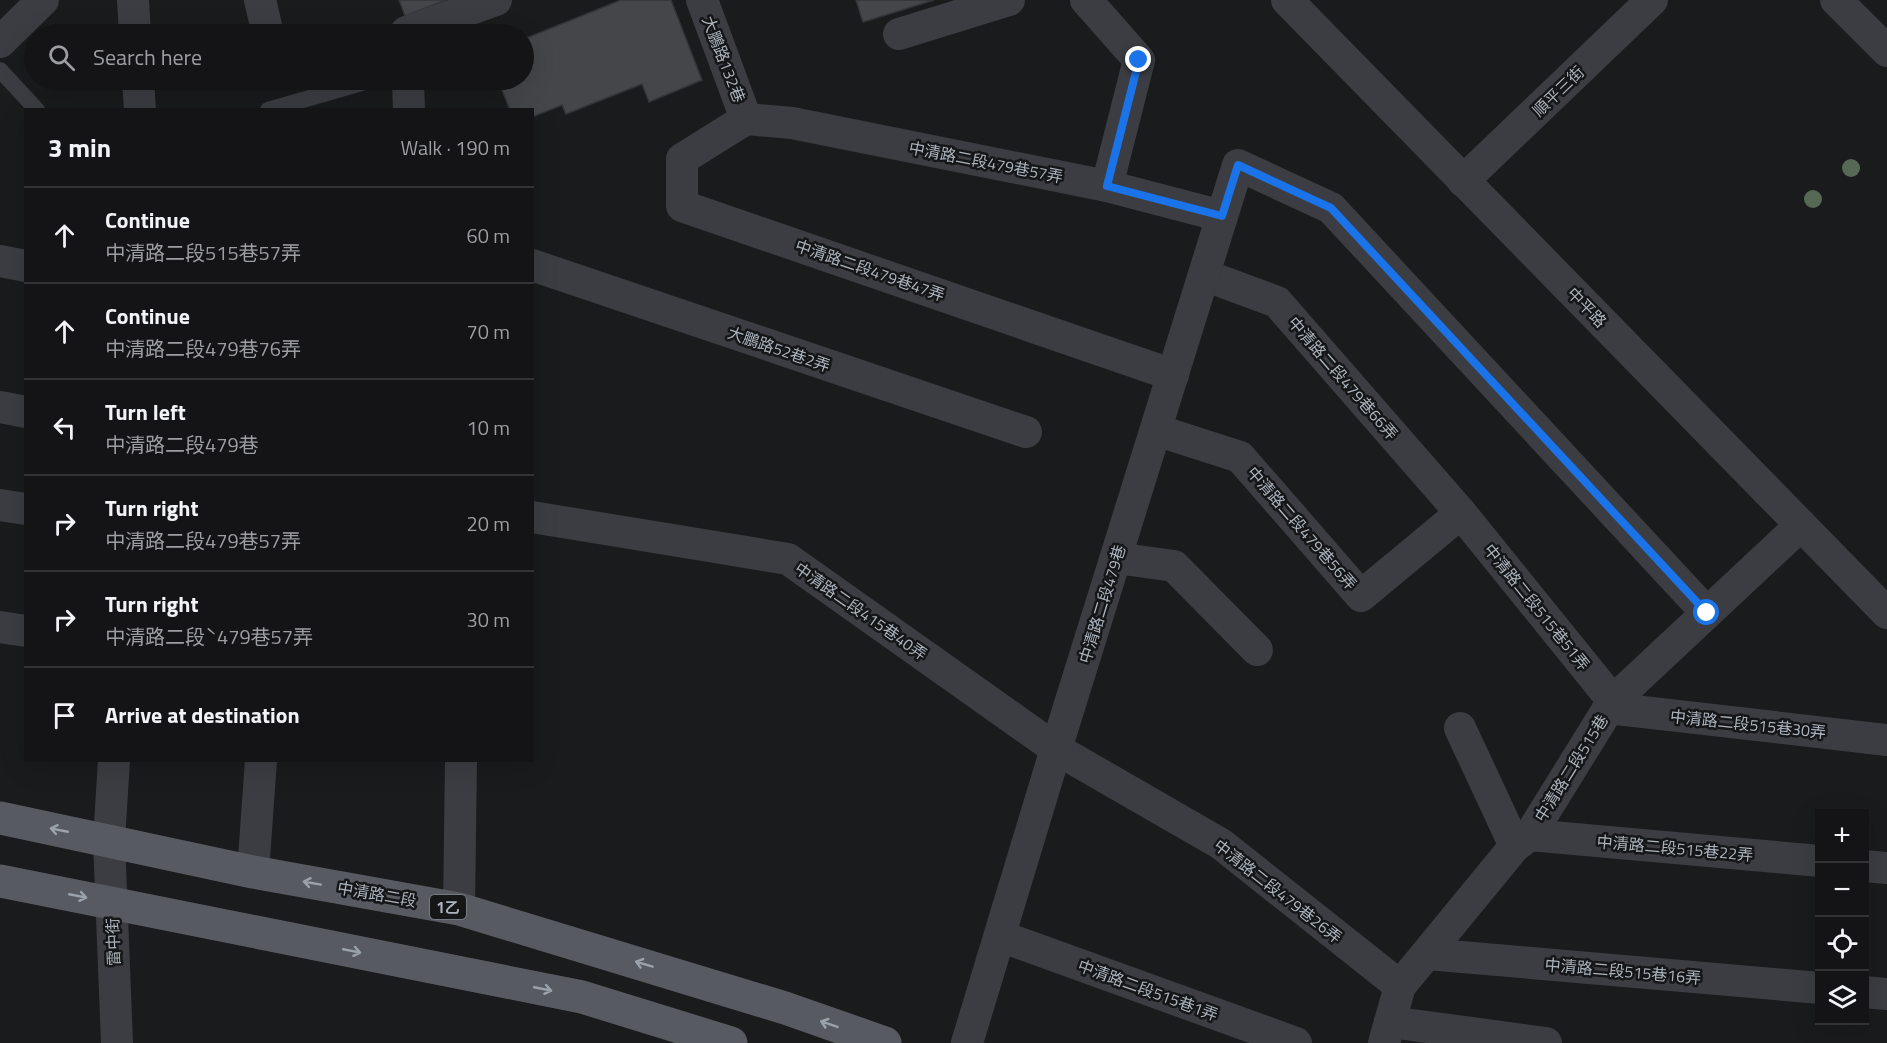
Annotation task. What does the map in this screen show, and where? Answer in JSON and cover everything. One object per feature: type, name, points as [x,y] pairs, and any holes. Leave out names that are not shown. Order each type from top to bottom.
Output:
[{"type":"main road","name":"中清路二段","points":[[0,818],[253,872],[459,909],[762,1001],[885,1043]]},
{"type":"main road","points":[[0,881],[582,998],[731,1043]]},
{"type":"street","points":[[0,42],[43,0]]},
{"type":"street","points":[[133,0],[134,24]]},
{"type":"street","points":[[260,0],[266,24]]},
{"type":"street","points":[[428,24],[496,0]]},
{"type":"street","name":"大鵬路132巷","points":[[702,0],[746,119]]},
{"type":"street","points":[[899,34],[1009,0]]},
{"type":"street","points":[[1086,0],[1139,60],[1107,186]]},
{"type":"street","name":"中平路","points":[[1287,0],[1887,613]]},
{"type":"street","name":"順平三街","points":[[1463,181],[1652,0]]},
{"type":"street","points":[[1836,0],[1887,51]]},
{"type":"street","points":[[139,90],[140,108]]},
{"type":"street","points":[[408,90],[409,108]]},
{"type":"street","name":"中清路二段479巷57弄","points":[[746,119],[792,123],[1107,186],[1222,216]]},
{"type":"street","name":"中清路二段479巷47弄","points":[[746,119],[682,159],[682,206],[1173,375]]},
{"type":"street","name":"中清路二段479巷","points":[[968,1043],[1056,749],[1238,165],[1331,208],[1707,613]]},
{"type":"street","points":[[0,261],[24,266]]},
{"type":"street","name":"大鵬路52巷2弄","points":[[534,266],[1026,432]]},
{"type":"street","name":"中清路二段479巷66弄","points":[[1204,275],[1277,302],[1461,513]]},
{"type":"street","points":[[0,407],[24,412]]},
{"type":"street","name":"中清路二段479巷56弄","points":[[1156,430],[1240,457],[1361,596],[1461,513]]},
{"type":"street","points":[[0,505],[24,509]]},
{"type":"street","name":"中清路二段515巷51弄","points":[[1461,513],[1610,705]]},
{"type":"street","name":"中清路二段415巷40弄","points":[[534,517],[788,559],[1056,749]]},
{"type":"street","name":"中清路二段515巷","points":[[1387,1033],[1400,986],[1522,840],[1610,705],[1801,525]]},
{"type":"street","points":[[1116,558],[1174,566],[1257,650]]},
{"type":"street","points":[[0,627],[24,631]]},
{"type":"street","name":"中清路二段515巷30弄","points":[[1610,705],[1887,740]]},
{"type":"street","points":[[1460,728],[1522,840]]},
{"type":"street","name":"中清路二段479巷26弄","points":[[1056,749],[1221,844],[1400,986]]},
{"type":"street","name":"雷中街","points":[[114,762],[109,840],[117,1043]]},
{"type":"street","points":[[253,872],[261,762]]},
{"type":"street","points":[[459,909],[461,762]]},
{"type":"street","name":"中清路二段515巷22弄","points":[[1522,840],[1815,861]]},
{"type":"street","points":[[1869,866],[1887,868]]},
{"type":"street","name":"中清路二段515巷1弄","points":[[1000,936],[1296,1043]]},
{"type":"street","name":"中清路二段515巷16弄","points":[[1427,954],[1815,988]]},
{"type":"street","points":[[1869,992],[1887,994]]},
{"type":"street","points":[[1387,1033],[1546,1043]]},
{"type":"lane","points":[[0,70],[35,108]]},
{"type":"lane","points":[[275,108],[337,90]]},
{"type":"building","points":[[399,0],[446,0],[405,16]]},
{"type":"building","points":[[621,0],[671,0],[702,80],[649,102],[642,84],[566,114],[562,105],[534,116],[534,108],[509,108],[502,90],[534,90],[534,35]]},
{"type":"building","points":[[856,0],[934,0],[863,22]]},
{"type":"route","points":[[1139,60],[1107,186],[1222,216],[1238,165],[1331,208],[1707,613]]}]
